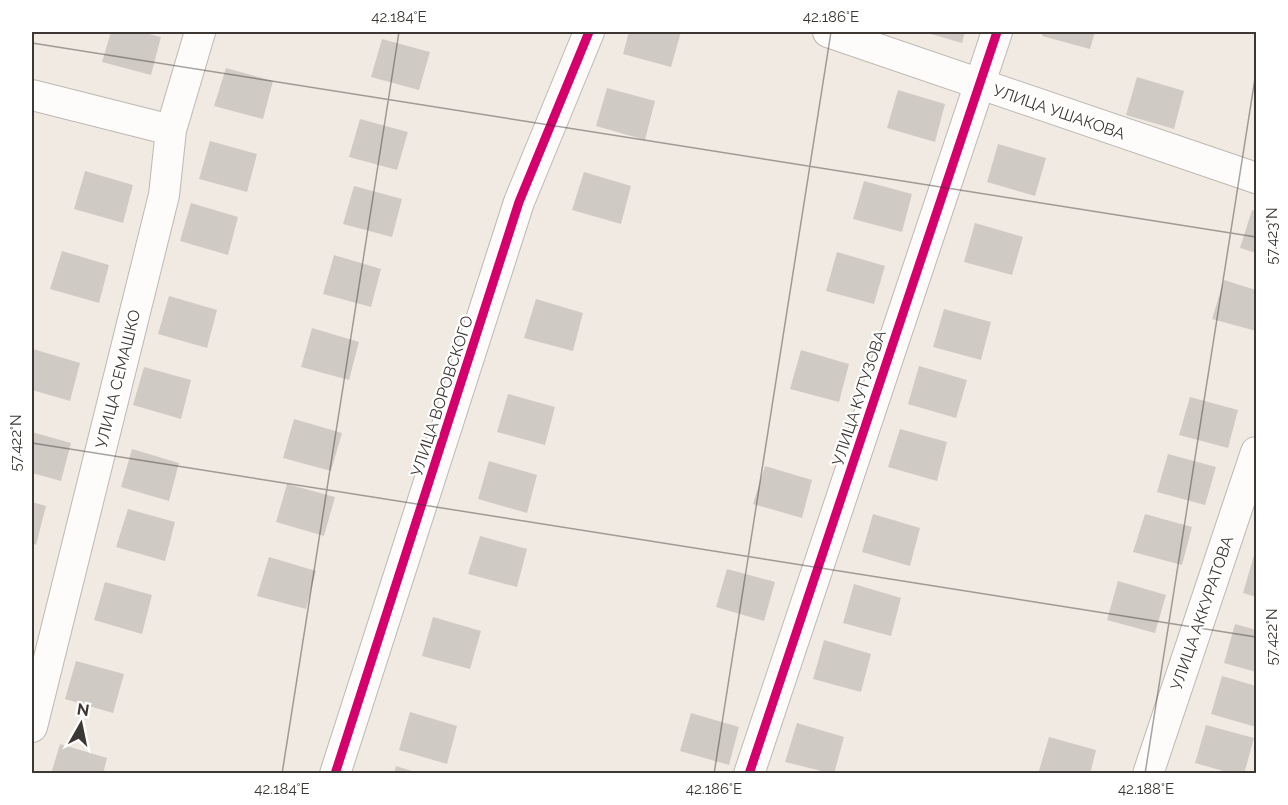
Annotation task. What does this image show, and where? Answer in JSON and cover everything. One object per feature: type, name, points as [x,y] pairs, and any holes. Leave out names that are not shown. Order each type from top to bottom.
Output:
[{"type":"street","name":"УЛИЦА СЕМАШКО","points":[[32,727],[164,195],[171,130],[200,32]]},
{"type":"street","name":"УЛИЦА ВОРОВСКОГО","points":[[335,774],[519,202],[589,32]]},
{"type":"street","name":"УЛИЦА УШАКОВА","points":[[828,32],[978,85],[1257,178]]},
{"type":"street","name":"УЛИЦА КУТУЗОВА","points":[[749,774],[997,32]]},
{"type":"street","points":[[32,95],[171,130]]},
{"type":"street","name":"УЛИЦА АККУРАТОВА","points":[[1148,774],[1257,452]]},
{"type":"building","points":[[111,32],[141,32],[161,37],[151,75],[102,62]]},
{"type":"building","points":[[629,32],[681,32],[671,67],[623,54]]},
{"type":"building","points":[[924,32],[965,32],[962,43]]},
{"type":"building","points":[[1043,32],[1095,32],[1090,49],[1042,36]]},
{"type":"building","points":[[382,39],[430,52],[419,90],[371,77]]},
{"type":"building","points":[[226,68],[273,81],[263,119],[214,106]]},
{"type":"building","points":[[1137,77],[1184,91],[1174,129],[1126,115]]},
{"type":"building","points":[[607,88],[655,101],[645,140],[596,126]]},
{"type":"building","points":[[898,90],[945,104],[935,142],[887,128]]},
{"type":"building","points":[[360,119],[408,132],[397,170],[349,157]]},
{"type":"building","points":[[210,141],[257,154],[247,192],[199,179]]},
{"type":"building","points":[[998,144],[1046,158],[1035,196],[987,182]]},
{"type":"building","points":[[85,171],[133,185],[123,223],[74,209]]},
{"type":"building","points":[[584,172],[631,186],[621,224],[572,210]]},
{"type":"building","points":[[864,181],[912,194],[902,232],[853,219]]},
{"type":"building","points":[[354,186],[402,199],[392,237],[343,224]]},
{"type":"building","points":[[191,203],[238,217],[228,255],[180,241]]},
{"type":"building","points":[[1252,210],[1256,211],[1256,253],[1240,248]]},
{"type":"building","points":[[975,223],[1023,237],[1012,275],[964,262]]},
{"type":"building","points":[[62,251],[109,265],[99,303],[50,289]]},
{"type":"building","points":[[837,252],[885,266],[874,304],[826,291]]},
{"type":"building","points":[[334,255],[381,269],[371,307],[323,294]]},
{"type":"building","points":[[1224,280],[1256,290],[1256,331],[1212,319]]},
{"type":"building","points":[[169,296],[217,310],[207,348],[158,334]]},
{"type":"building","points":[[536,299],[583,313],[573,351],[524,338]]},
{"type":"building","points":[[944,309],[991,322],[981,360],[933,347]]},
{"type":"building","points":[[312,328],[359,342],[349,380],[301,367]]},
{"type":"building","points":[[33,349],[80,363],[70,401],[32,390]]},
{"type":"building","points":[[801,350],[849,364],[839,402],[790,389]]},
{"type":"building","points":[[919,366],[967,380],[956,418],[908,404]]},
{"type":"building","points":[[144,367],[191,380],[181,419],[133,405]]},
{"type":"building","points":[[508,394],[555,407],[545,445],[497,432]]},
{"type":"building","points":[[1190,397],[1238,410],[1228,448],[1179,435]]},
{"type":"building","points":[[294,419],[342,433],[331,471],[283,458]]},
{"type":"building","points":[[900,429],[947,442],[937,481],[888,467]]},
{"type":"building","points":[[32,432],[71,443],[61,481],[32,473]]},
{"type":"building","points":[[132,449],[179,463],[169,501],[121,487]]},
{"type":"building","points":[[1168,454],[1216,467],[1205,505],[1157,492]]},
{"type":"building","points":[[489,461],[537,475],[527,513],[478,499]]},
{"type":"building","points":[[765,466],[812,480],[802,518],[753,504]]},
{"type":"building","points":[[287,484],[335,497],[324,536],[276,522]]},
{"type":"building","points":[[32,502],[46,506],[36,545],[32,543]]},
{"type":"building","points":[[128,509],[175,522],[165,561],[116,547]]},
{"type":"building","points":[[873,514],[920,528],[910,566],[862,552]]},
{"type":"building","points":[[1145,514],[1192,527],[1182,565],[1133,552]]},
{"type":"building","points":[[480,536],[527,549],[517,587],[468,574]]},
{"type":"building","points":[[1254,555],[1256,556],[1256,597],[1243,593]]},
{"type":"building","points":[[269,557],[316,571],[306,609],[257,596]]},
{"type":"building","points":[[727,569],[775,582],[764,621],[716,607]]},
{"type":"building","points":[[1118,581],[1166,595],[1155,633],[1107,620]]},
{"type":"building","points":[[105,582],[152,595],[142,634],[94,620]]},
{"type":"building","points":[[854,584],[901,598],[891,636],[843,623]]},
{"type":"building","points":[[433,617],[481,631],[470,669],[422,656]]},
{"type":"building","points":[[1235,624],[1256,630],[1256,672],[1224,663]]},
{"type":"building","points":[[824,640],[871,654],[861,692],[813,679]]},
{"type":"building","points":[[76,661],[124,674],[113,713],[65,699]]},
{"type":"building","points":[[1222,676],[1256,686],[1256,727],[1211,714]]},
{"type":"building","points":[[410,712],[457,726],[447,764],[399,750]]},
{"type":"building","points":[[691,713],[739,727],[729,765],[680,751]]},
{"type":"building","points":[[797,723],[844,737],[834,774],[785,762]]},
{"type":"building","points":[[1206,725],[1254,738],[1244,774],[1234,774],[1195,763]]},
{"type":"building","points":[[1049,737],[1096,750],[1090,774],[1038,774]]},
{"type":"building","points":[[60,744],[107,758],[103,774],[51,774]]},
{"type":"building","points":[[396,766],[418,773],[418,774],[394,774]]},
{"type":"cycle path","points":[[335,774],[519,202],[589,32]]},
{"type":"cycle path","points":[[749,774],[997,32]]}]
